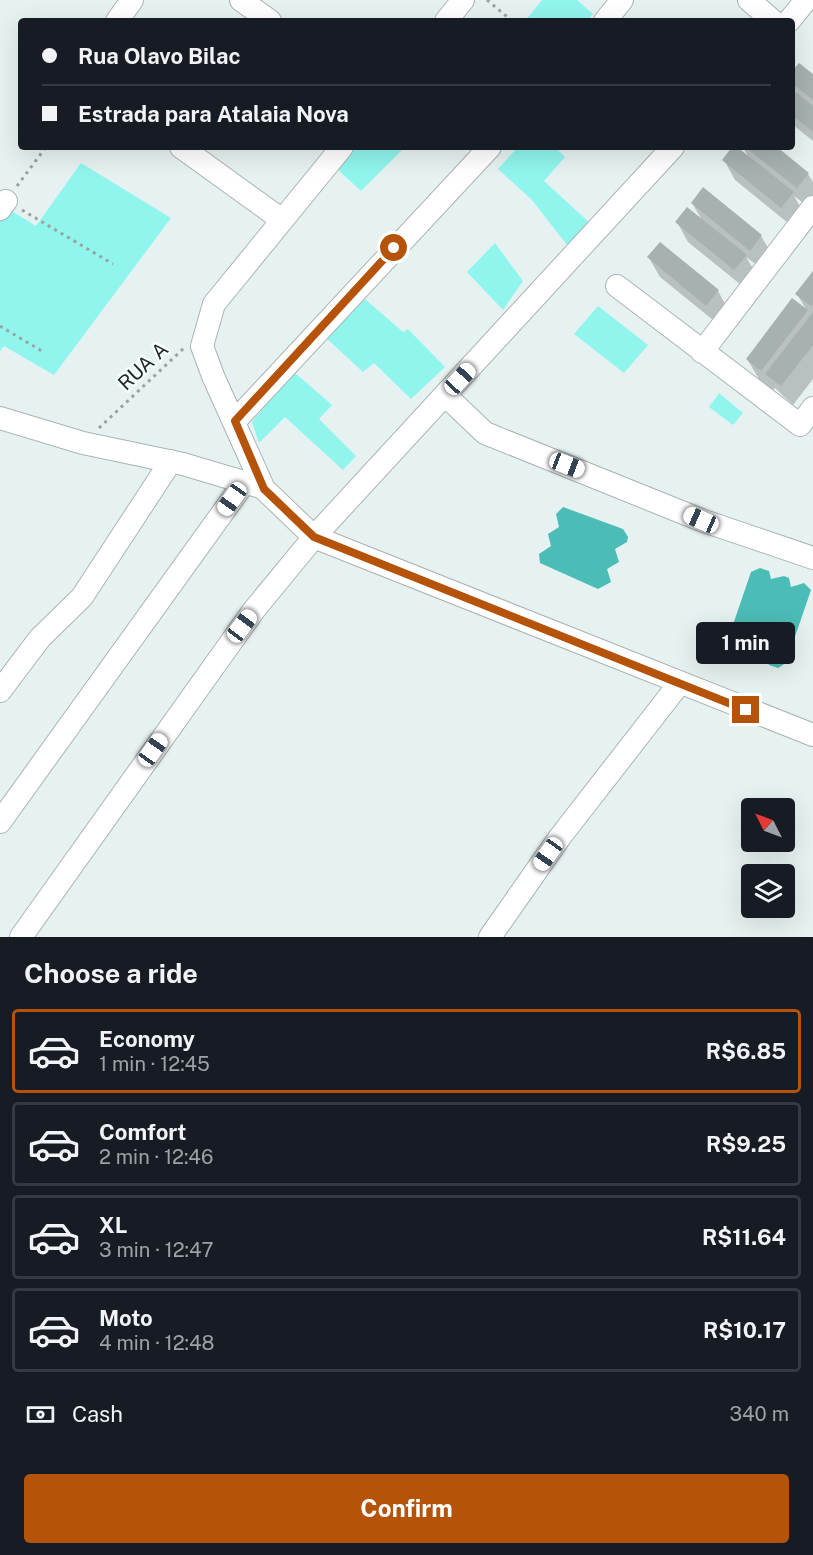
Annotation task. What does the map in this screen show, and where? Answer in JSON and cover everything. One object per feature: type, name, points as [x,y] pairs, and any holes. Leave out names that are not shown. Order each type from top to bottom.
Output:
[{"type":"street","points":[[119,18],[132,0]]},
{"type":"street","points":[[241,0],[266,18]]},
{"type":"street","points":[[448,18],[463,0]]},
{"type":"street","points":[[607,18],[622,0]]},
{"type":"street","points":[[749,0],[770,18]]},
{"type":"street","points":[[791,18],[806,0]]},
{"type":"street","points":[[186,150],[282,220]]},
{"type":"street","points":[[254,486],[235,421],[213,376],[202,346],[214,304],[340,150]]},
{"type":"street","points":[[235,421],[487,150]]},
{"type":"street","points":[[21,937],[206,675],[254,610],[314,537],[670,150]]},
{"type":"street","points":[[702,352],[813,207]]},
{"type":"street","points":[[617,286],[702,352],[809,422]]},
{"type":"street","points":[[445,395],[485,433],[701,520],[813,558]]},
{"type":"street","points":[[0,418],[83,443],[171,461],[254,486],[314,537],[679,684],[813,735]]},
{"type":"street","points":[[0,691],[40,638],[82,597],[171,461]]},
{"type":"street","points":[[0,822],[254,486]]},
{"type":"street","points":[[490,937],[560,837],[679,684]]},
{"type":"path","points":[[487,0],[508,18]]},
{"type":"path","points":[[44,150],[3,205],[113,264]]},
{"type":"path","points":[[0,326],[45,353]]},
{"type":"path","name":"RUA A","points":[[83,443],[190,342]]},
{"type":"shaded area","points":[[542,0],[577,0],[593,14],[590,18],[527,18]]},
{"type":"shaded area","points":[[351,150],[402,150],[361,191],[336,168]]},
{"type":"shaded area","points":[[515,150],[558,150],[565,157],[544,181],[591,224],[567,245],[532,200],[498,169]]},
{"type":"shaded area","points":[[81,163],[171,218],[54,375],[4,346],[0,351],[0,218],[7,208],[36,226]]},
{"type":"shaded area","points":[[495,243],[523,281],[503,310],[467,272]]},
{"type":"shaded area","points":[[365,299],[403,332],[408,329],[445,367],[411,399],[374,363],[363,372],[325,337]]},
{"type":"shaded area","points":[[598,306],[648,345],[624,373],[574,334]]},
{"type":"shaded area","points":[[294,372],[332,405],[319,419],[356,456],[343,470],[285,417],[259,443],[252,422]]},
{"type":"shaded area","points":[[719,393],[743,413],[733,425],[709,407]]},
{"type":"shaded area","points":[[563,507],[623,529],[628,537],[627,542],[615,549],[619,562],[607,569],[611,582],[598,589],[540,563],[539,554],[551,546],[548,534],[559,527],[556,514]]},
{"type":"shaded area","points":[[760,568],[769,571],[771,579],[784,576],[789,578],[791,587],[804,583],[811,590],[786,663],[778,668],[769,665],[766,656],[753,660],[746,649],[733,652],[726,645],[751,572]]},
{"type":"building","points":[[799,63],[813,74],[813,100],[795,85],[795,68]]},
{"type":"building","points":[[795,91],[813,106],[813,132],[795,117]]},
{"type":"building","points":[[730,150],[741,150],[794,192],[781,208],[722,160]]},
{"type":"building","points":[[749,150],[781,150],[809,173],[797,188]]},
{"type":"building","points":[[703,187],[762,235],[750,251],[691,203]]},
{"type":"building","points":[[687,207],[747,255],[734,270],[675,222]]},
{"type":"building","points":[[660,242],[719,290],[706,306],[647,257]]},
{"type":"building","points":[[813,271],[813,304],[811,306],[795,294]]},
{"type":"building","points":[[792,298],[808,310],[761,371],[746,359]]},
{"type":"building","points":[[813,312],[813,345],[781,386],[765,374]]},
{"type":"route","points":[[394,248],[235,421],[264,489],[314,537],[746,710]]}]
